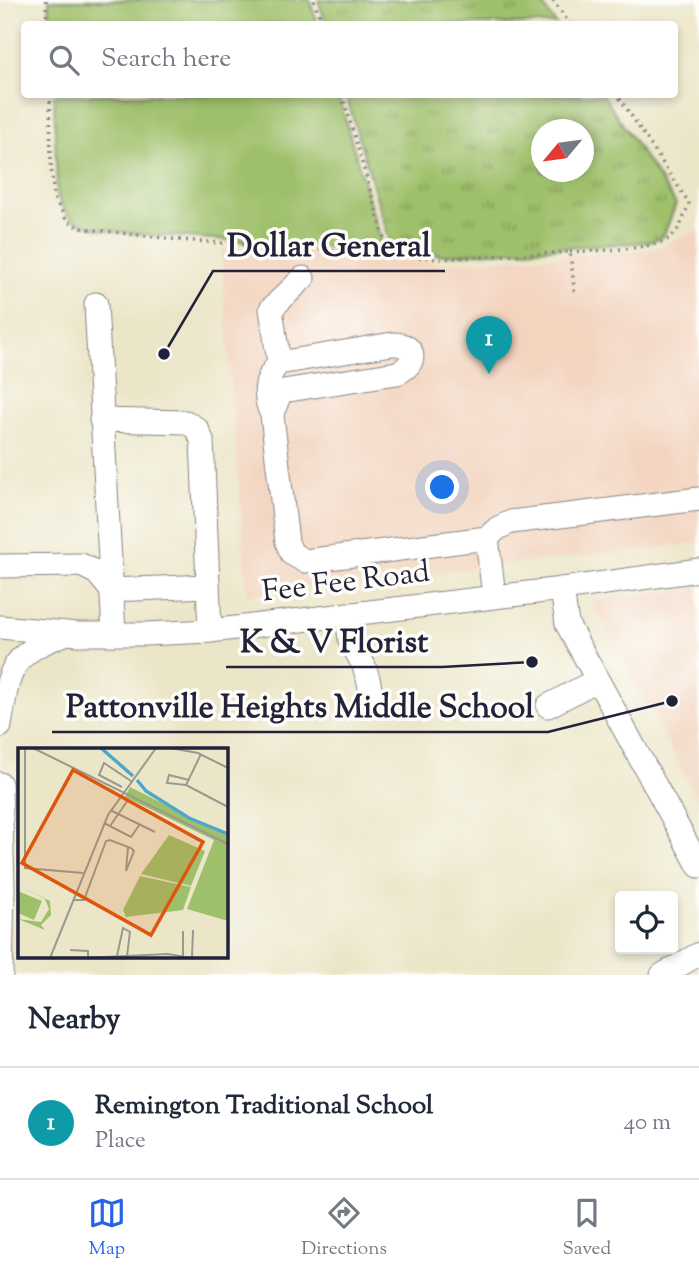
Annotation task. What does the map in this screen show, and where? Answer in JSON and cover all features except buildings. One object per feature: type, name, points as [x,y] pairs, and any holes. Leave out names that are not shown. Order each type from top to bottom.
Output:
[{"type":"street","points":[[279,363],[271,309],[303,278]]},
{"type":"street","points":[[96,304],[114,634]]},
{"type":"street","points":[[272,415],[283,391],[397,373],[410,366],[412,356],[407,346],[400,344],[279,363],[272,371],[266,389],[272,415],[287,542],[292,554],[304,561],[487,538],[498,528],[511,522],[699,499]]},
{"type":"street","points":[[101,420],[186,422],[197,429],[202,440],[210,631]]},
{"type":"street","points":[[487,538],[494,596]]},
{"type":"street","points":[[0,566],[81,565],[97,573],[111,590]]},
{"type":"street","name":"Fee Fee Road","points":[[0,627],[114,634],[210,631],[699,570]]},
{"type":"street","points":[[111,590],[208,586]]},
{"type":"street","points":[[562,589],[567,624],[699,866]]},
{"type":"street","points":[[347,614],[350,640],[369,682],[371,697]]},
{"type":"street","points":[[0,726],[10,677],[18,661],[33,648],[68,633]]},
{"type":"street","points":[[548,706],[597,680]]},
{"type":"street","points":[[0,784],[3,886],[1,975]]},
{"type":"street","points":[[662,975],[699,954]]},
{"type":"path","points":[[46,0],[47,21]]},
{"type":"path","points":[[314,0],[321,21]]},
{"type":"path","points":[[553,0],[567,21]]},
{"type":"path","points":[[50,98],[54,198],[67,220],[80,228],[167,239],[438,259],[631,248],[666,241],[674,234],[689,203],[620,98]]},
{"type":"path","points":[[343,98],[391,255]]},
{"type":"path","points":[[570,252],[575,296]]},
{"type":"shaded area","points":[[699,231],[699,543],[247,595],[221,249],[445,263],[650,250]]},
{"type":"shaded area","points":[[699,588],[699,801],[591,601]]},
{"type":"green space","points":[[49,0],[310,0],[316,21],[50,21]]},
{"type":"green space","points":[[318,0],[539,0],[554,21],[325,21]]},
{"type":"green space","points":[[54,98],[339,98],[384,251],[102,229],[70,217],[57,193]]},
{"type":"green space","points":[[347,98],[605,98],[676,204],[663,237],[648,242],[443,255],[396,251],[388,236]]},
{"type":"place","name":"Dollar General","points":[[164,354]]},
{"type":"place","name":"Remington Traditional School","points":[[489,374]]},
{"type":"place","name":"K & V Florist","points":[[532,662]]},
{"type":"place","name":"Pattonville Heights Middle School","points":[[672,701]]}]
